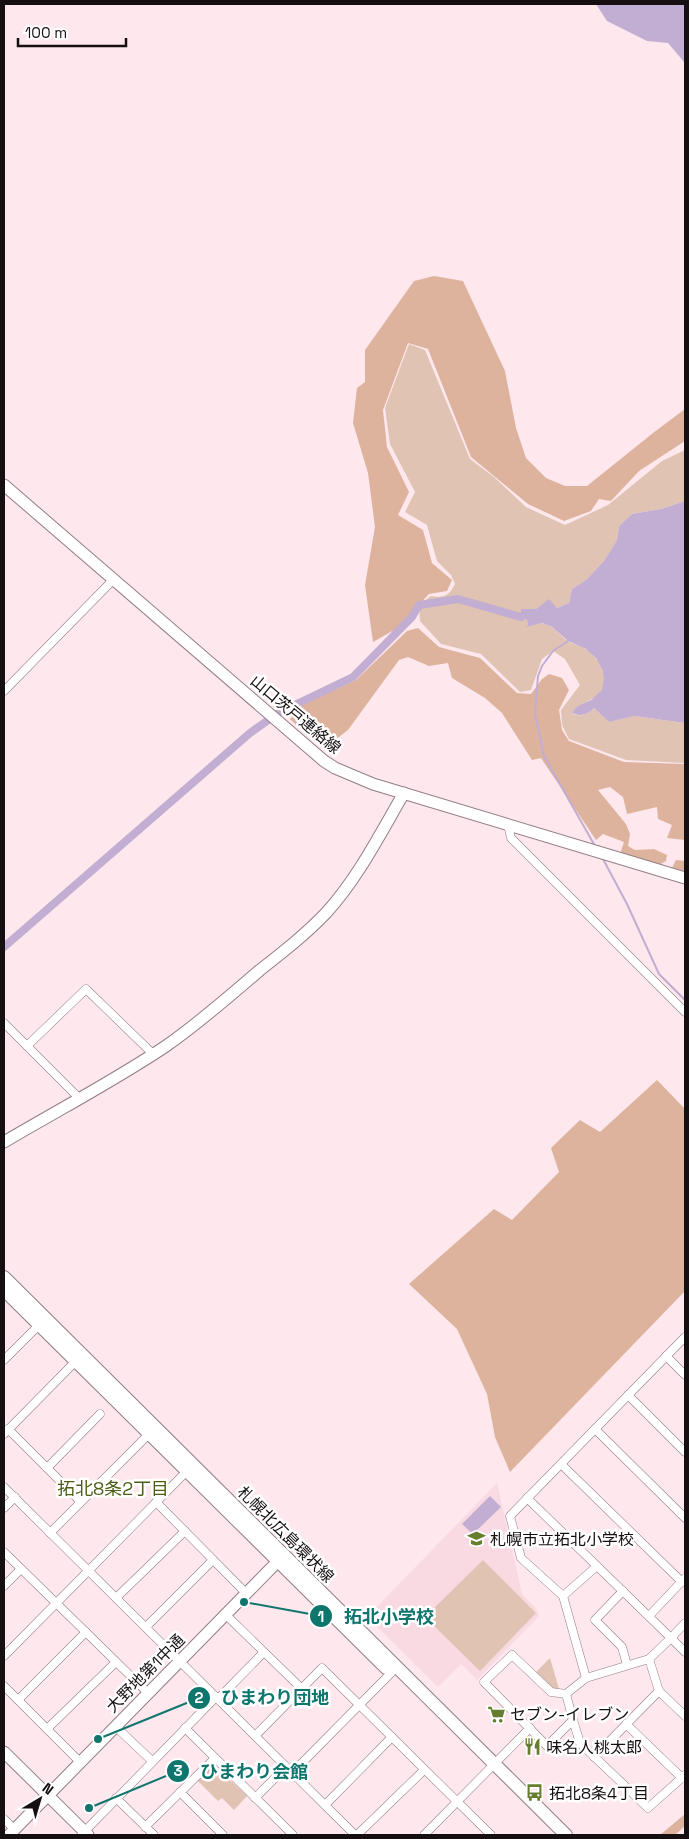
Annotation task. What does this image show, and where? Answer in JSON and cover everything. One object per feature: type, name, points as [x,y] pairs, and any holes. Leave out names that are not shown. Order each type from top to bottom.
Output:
[{"type":"main road","name":"札幌北広島環状線","points":[[4,1277],[76,1361],[149,1434],[190,1468]]},
{"type":"main road","name":"札幌北広島環状線","points":[[4,1290],[42,1322],[281,1558],[491,1767],[555,1835]]},
{"type":"main road","name":"札幌北広島環状線","points":[[281,1558],[391,1673],[566,1835]]},
{"type":"street","name":"山口茨戸連絡線","points":[[4,485],[334,768],[373,784],[685,878]]},
{"type":"street","points":[[4,691],[114,579]]},
{"type":"street","points":[[4,1142],[153,1054],[210,1012],[301,937],[326,913],[344,891],[365,860],[404,793]]},
{"type":"street","points":[[508,824],[511,838],[685,1012]]},
{"type":"street","points":[[27,1046],[86,989],[153,1054]]},
{"type":"street","points":[[4,1023],[79,1098]]},
{"type":"street","points":[[4,1360],[7,1351],[42,1322]]},
{"type":"street","points":[[586,1678],[563,1596],[522,1558],[510,1516],[685,1337]]},
{"type":"street","points":[[666,1356],[685,1375]]},
{"type":"street","points":[[76,1361],[6,1432],[47,1468],[81,1502]]},
{"type":"street","points":[[628,1395],[685,1452]]},
{"type":"street","points":[[47,1468],[100,1414]]},
{"type":"street","points":[[594,1429],[685,1518]]},
{"type":"street","points":[[50,1533],[149,1434]]},
{"type":"street","points":[[561,1464],[684,1580],[649,1616]]},
{"type":"street","points":[[4,1656],[190,1468]]},
{"type":"street","points":[[4,1487],[356,1835],[424,1770]]},
{"type":"street","points":[[4,1508],[14,1497]]},
{"type":"street","points":[[528,1498],[685,1652]]},
{"type":"street","points":[[156,1502],[246,1593]]},
{"type":"street","points":[[116,1598],[185,1531]]},
{"type":"street","points":[[4,1552],[148,1693]]},
{"type":"street","name":"大野地第1中通","points":[[12,1832],[281,1558]]},
{"type":"street","points":[[146,1627],[213,1560]]},
{"type":"street","points":[[563,1596],[597,1566]]},
{"type":"street","points":[[4,1586],[21,1569]]},
{"type":"street","points":[[623,1591],[595,1620],[622,1648],[627,1665]]},
{"type":"street","points":[[225,1614],[302,1689]]},
{"type":"street","points":[[573,1720],[547,1746],[484,1682],[512,1655],[551,1692],[566,1694],[586,1678],[649,1659],[685,1623]]},
{"type":"street","points":[[18,1700],[86,1632]]},
{"type":"street","points":[[4,1752],[84,1834],[152,1761],[264,1652]]},
{"type":"street","points":[[649,1659],[659,1691],[685,1716]]},
{"type":"street","points":[[47,1729],[116,1662]]},
{"type":"street","points":[[255,1736],[322,1668],[458,1802],[487,1834]]},
{"type":"street","points":[[292,1773],[391,1673]]},
{"type":"street","points":[[4,1686],[80,1762]]},
{"type":"street","points":[[594,1757],[659,1691]]},
{"type":"street","points":[[566,1694],[580,1743],[648,1808],[684,1776],[626,1724]]},
{"type":"street","points":[[115,1726],[152,1761]]},
{"type":"street","points":[[185,1728],[293,1835]]},
{"type":"street","points":[[424,1835],[530,1728]]},
{"type":"street","points":[[325,1805],[392,1737]]},
{"type":"street","points":[[145,1826],[215,1758]]},
{"type":"street","points":[[255,1798],[286,1767]]},
{"type":"street","points":[[180,1792],[223,1835]]},
{"type":"street","points":[[116,1798],[154,1835]]},
{"type":"street","points":[[4,1819],[12,1832]]},
{"type":"shaded area","points":[[596,4],[685,4],[685,63],[668,43],[647,41],[607,21]]},
{"type":"shaded area","points":[[434,276],[463,281],[505,371],[516,428],[526,458],[546,478],[565,486],[587,486],[685,409],[685,441],[639,471],[611,501],[599,499],[591,511],[564,521],[528,504],[471,457],[428,349],[408,343],[383,410],[387,447],[409,492],[398,515],[423,530],[432,563],[452,580],[447,591],[429,594],[396,629],[373,642],[365,585],[375,527],[368,473],[353,423],[357,388],[365,382],[365,350],[414,281]]},
{"type":"shaded area","points":[[409,344],[425,350],[470,459],[494,477],[526,507],[565,525],[608,505],[662,461],[685,450],[685,501],[661,509],[632,514],[619,526],[617,540],[604,561],[586,580],[572,589],[569,603],[557,608],[549,600],[536,609],[521,610],[521,617],[527,620],[528,625],[526,626],[540,623],[552,627],[569,642],[583,647],[599,662],[605,680],[602,690],[572,714],[584,715],[594,708],[609,722],[634,716],[685,723],[685,763],[626,760],[569,739],[562,725],[561,710],[580,685],[565,659],[553,651],[542,659],[531,690],[520,692],[481,654],[441,644],[420,621],[419,605],[431,596],[439,597],[446,595],[455,584],[451,575],[437,561],[427,525],[405,512],[415,492],[390,444],[385,408]]},
{"type":"shaded area","points":[[685,501],[685,723],[634,716],[609,722],[594,708],[584,715],[572,713],[578,706],[591,700],[602,690],[603,671],[596,658],[586,649],[568,641],[552,627],[542,623],[525,627],[528,625],[527,620],[521,617],[521,609],[536,609],[549,599],[557,608],[569,603],[572,589],[586,580],[604,561],[617,540],[619,526],[632,514],[661,509]]},
{"type":"shaded area","points":[[418,628],[439,647],[480,658],[517,693],[531,694],[542,679],[549,674],[562,678],[569,690],[559,710],[562,730],[569,741],[624,762],[685,764],[685,840],[667,838],[672,825],[658,819],[657,807],[627,814],[623,797],[610,787],[598,790],[626,824],[630,834],[628,846],[635,850],[654,849],[667,855],[666,861],[659,865],[620,854],[624,842],[603,834],[596,840],[541,758],[532,760],[502,713],[485,698],[452,678],[448,663],[429,666],[408,657],[399,660],[348,730],[335,740],[308,736],[290,719],[301,705],[356,680],[407,631]]},
{"type":"shaded area","points":[[676,860],[685,861],[685,871],[672,868]]},
{"type":"shaded area","points":[[657,1080],[685,1109],[685,1291],[510,1472],[495,1437],[487,1394],[457,1329],[409,1284],[494,1209],[512,1220],[559,1172],[551,1148],[580,1120],[600,1132]]},
{"type":"shaded area","name":"札幌市立拓北小学校","points":[[497,1483],[522,1594],[536,1608],[539,1616],[477,1680],[461,1664],[438,1687],[367,1617]]},
{"type":"shaded area","points":[[490,1496],[501,1507],[473,1534],[462,1524]]},
{"type":"shaded area","points":[[483,1560],[536,1613],[480,1671],[425,1617]]},
{"type":"shaded area","points":[[550,1658],[559,1689],[553,1688],[536,1672]]},
{"type":"shaded area","points":[[213,1766],[247,1796],[234,1810],[222,1798],[218,1801],[198,1781]]},
{"type":"shaded area","points":[[685,1814],[685,1826],[675,1835],[660,1835]]},
{"type":"waterway","points":[[278,713],[353,677],[412,617],[419,605],[458,599],[521,617]]},
{"type":"waterway","points":[[568,641],[553,651],[542,666],[538,676],[535,714],[544,756],[595,846]]},
{"type":"waterway","points":[[4,947],[250,733],[267,721]]},
{"type":"waterway","points":[[603,859],[627,904],[659,974],[685,1000]]},
{"type":"place","name":"札幌市立拓北小学校","points":[[476,1539]]},
{"type":"place","name":"拓北小学校","points":[[244,1602]]},
{"type":"place","name":"セブン-イレブン","points":[[496,1714]]},
{"type":"place","name":"ひまわり団地","points":[[98,1739]]},
{"type":"place","name":"味名人桃太郎","points":[[532,1747]]},
{"type":"place","name":"拓北8条4丁目","points":[[535,1793]]},
{"type":"place","name":"ひまわり会館","points":[[89,1808]]},
{"type":"district","name":"拓北8条2丁目","points":[[113,1489]]}]
